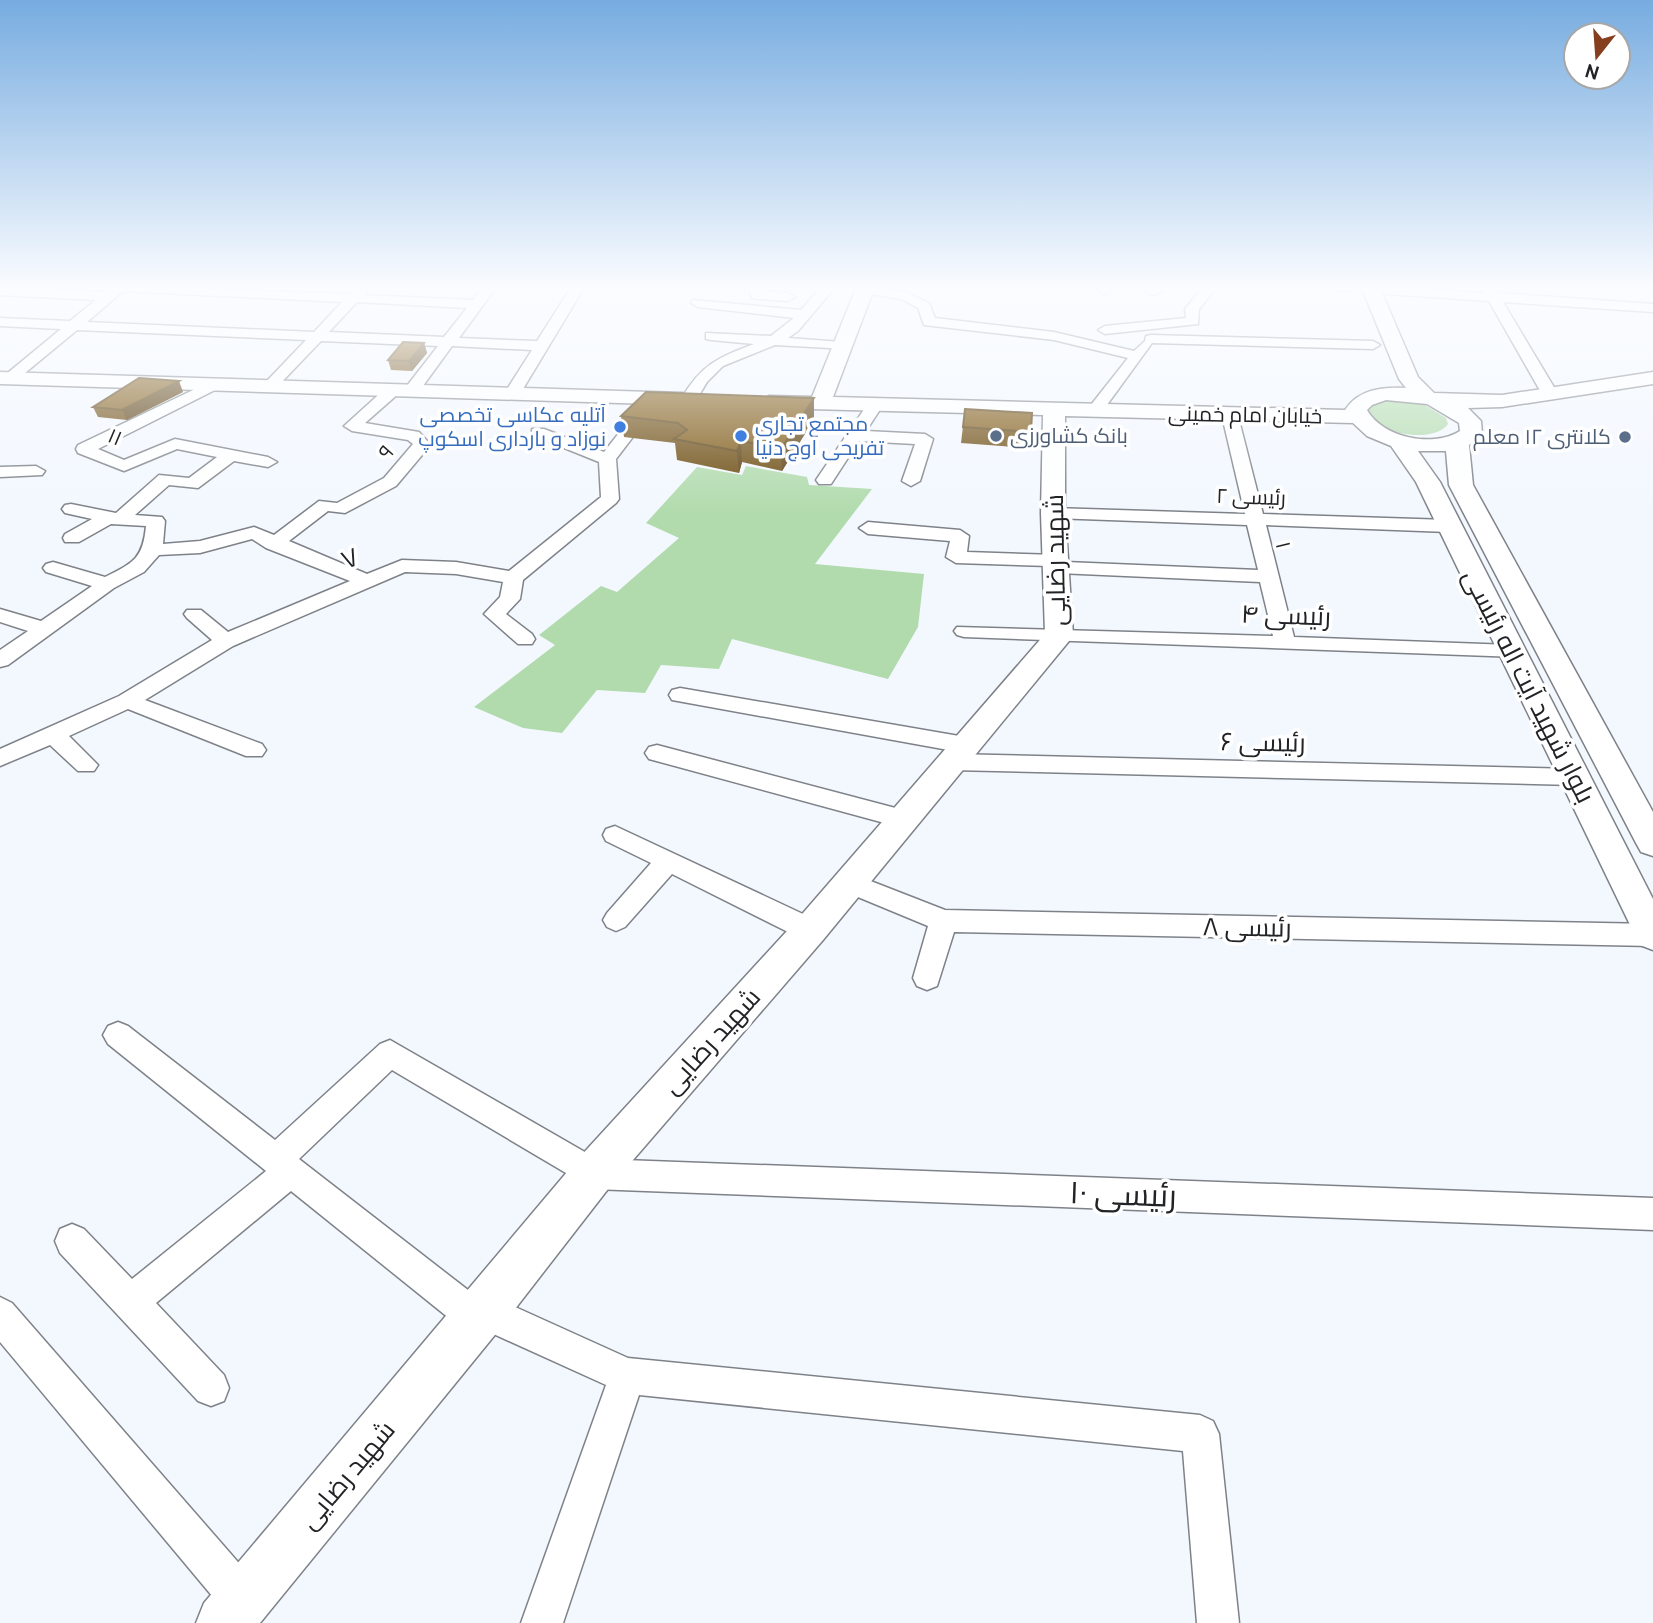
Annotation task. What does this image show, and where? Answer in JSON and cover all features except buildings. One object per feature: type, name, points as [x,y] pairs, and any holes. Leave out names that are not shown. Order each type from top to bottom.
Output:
[{"type":"main road","points":[[820,403],[836,362]]},
{"type":"main road","points":[[1378,362],[1383,379]]},
{"type":"main road","points":[[1402,362],[1409,379],[1434,400]]},
{"type":"main road","points":[[4,379],[715,400]]},
{"type":"main road","points":[[1383,379],[1434,400],[1502,401],[1648,383]]},
{"type":"main road","points":[[1383,379],[1356,410],[1357,417],[1372,430],[1399,441],[1430,446],[1461,441],[1495,426],[1653,398]]},
{"type":"main road","name":"بلوار شهید آیت اله رئیسی","points":[[1434,400],[1470,421],[1471,434],[1461,441],[1461,485],[1653,843]]},
{"type":"main road","name":"خیابان امام خمینی","points":[[754,401],[1230,416],[1357,417]]},
{"type":"main road","name":"شهید رضایی","points":[[233,1611],[480,1315],[593,1174],[810,930],[1059,635],[1053,513],[1054,410]]},
{"type":"main road","name":"بلوار شهید آیت اله رئیسی","points":[[1399,441],[1427,482],[1653,935]]},
{"type":"street","points":[[4,379],[25,362]]},
{"type":"street","points":[[269,387],[293,362]]},
{"type":"street","points":[[402,391],[429,362]]},
{"type":"street","points":[[512,394],[531,362]]},
{"type":"street","points":[[689,399],[701,379],[721,362]]},
{"type":"street","points":[[1095,410],[1133,362]]},
{"type":"street","points":[[1531,362],[1550,394]]},
{"type":"street","name":"۱۱","points":[[214,385],[84,449],[124,466],[175,444],[268,462]]},
{"type":"street","name":"۹","points":[[273,544],[326,505],[339,509],[390,482],[422,444],[414,436],[352,426],[402,391]]},
{"type":"street","points":[[525,639],[494,614],[510,599],[513,578],[610,499],[607,458],[656,398]]},
{"type":"street","points":[[825,480],[875,405]]},
{"type":"street","points":[[162,410],[184,419]]},
{"type":"street","name":"۱","points":[[1230,416],[1285,643]]},
{"type":"street","points":[[538,432],[607,458]]},
{"type":"street","points":[[855,436],[925,439],[911,481]]},
{"type":"street","points":[[72,538],[114,518],[165,479],[192,484],[231,455]]},
{"type":"street","points":[[0,472],[36,471]]},
{"type":"street","points":[[0,660],[107,584],[138,568],[153,550],[156,522],[114,518],[71,509]]},
{"type":"street","name":"رئیسی ۲","points":[[1053,513],[1448,526]]},
{"type":"street","points":[[868,528],[960,536],[956,557],[1267,576]]},
{"type":"street","points":[[153,550],[200,547],[254,533],[273,544],[364,580]]},
{"type":"street","name":"۷","points":[[0,758],[127,701],[226,641],[402,566],[456,568],[513,578]]},
{"type":"street","points":[[53,568],[107,584]]},
{"type":"street","points":[[194,614],[226,641]]},
{"type":"street","points":[[0,615],[43,629]]},
{"type":"street","name":"رئیسی ۴","points":[[964,631],[1511,652]]},
{"type":"street","name":"رئیسی ۶","points":[[680,695],[958,754],[1574,776]]},
{"type":"street","points":[[127,701],[254,750]]},
{"type":"street","points":[[54,736],[86,765]]},
{"type":"street","points":[[657,753],[904,819]]},
{"type":"street","points":[[615,835],[810,930]]},
{"type":"street","points":[[616,920],[668,861]]},
{"type":"street","name":"رئیسی ۸","points":[[850,883],[943,922],[1653,935]]},
{"type":"street","points":[[927,978],[943,922]]},
{"type":"street","points":[[118,1035],[283,1166],[480,1315],[627,1376],[1200,1434],[1218,1623]]},
{"type":"street","points":[[131,1302],[283,1166],[390,1053],[593,1174]]},
{"type":"street","name":"رئیسی ۱۰","points":[[593,1174],[1653,1214]]},
{"type":"street","points":[[72,1241],[211,1388]]},
{"type":"street","points":[[0,1315],[233,1611]]},
{"type":"street","points":[[542,1623],[627,1376]]},
{"type":"green space","points":[[1384,399],[1420,402],[1446,418],[1448,424],[1430,434],[1403,434],[1390,430],[1371,418],[1367,409],[1369,404]]},
{"type":"green space","points":[[746,466],[807,477],[809,485],[872,489],[815,564],[924,574],[918,627],[888,679],[732,639],[719,669],[661,665],[645,693],[597,690],[562,733],[523,728],[474,707],[555,645],[539,635],[601,586],[617,592],[679,538],[646,523],[697,467],[742,475]]},
{"type":"place","name":"آتلیه عکاسی تخصصی نوزاد و بارداری اسکوپ","points":[[620,427]]},
{"type":"place","name":"مجتمع تجاری تفریحی اوج دنیا","points":[[741,436]]},
{"type":"place","name":"بانک کشاورزی","points":[[996,436]]},
{"type":"place","name":"کلانتری ۱۲ معلم","points":[[1625,437]]}]
